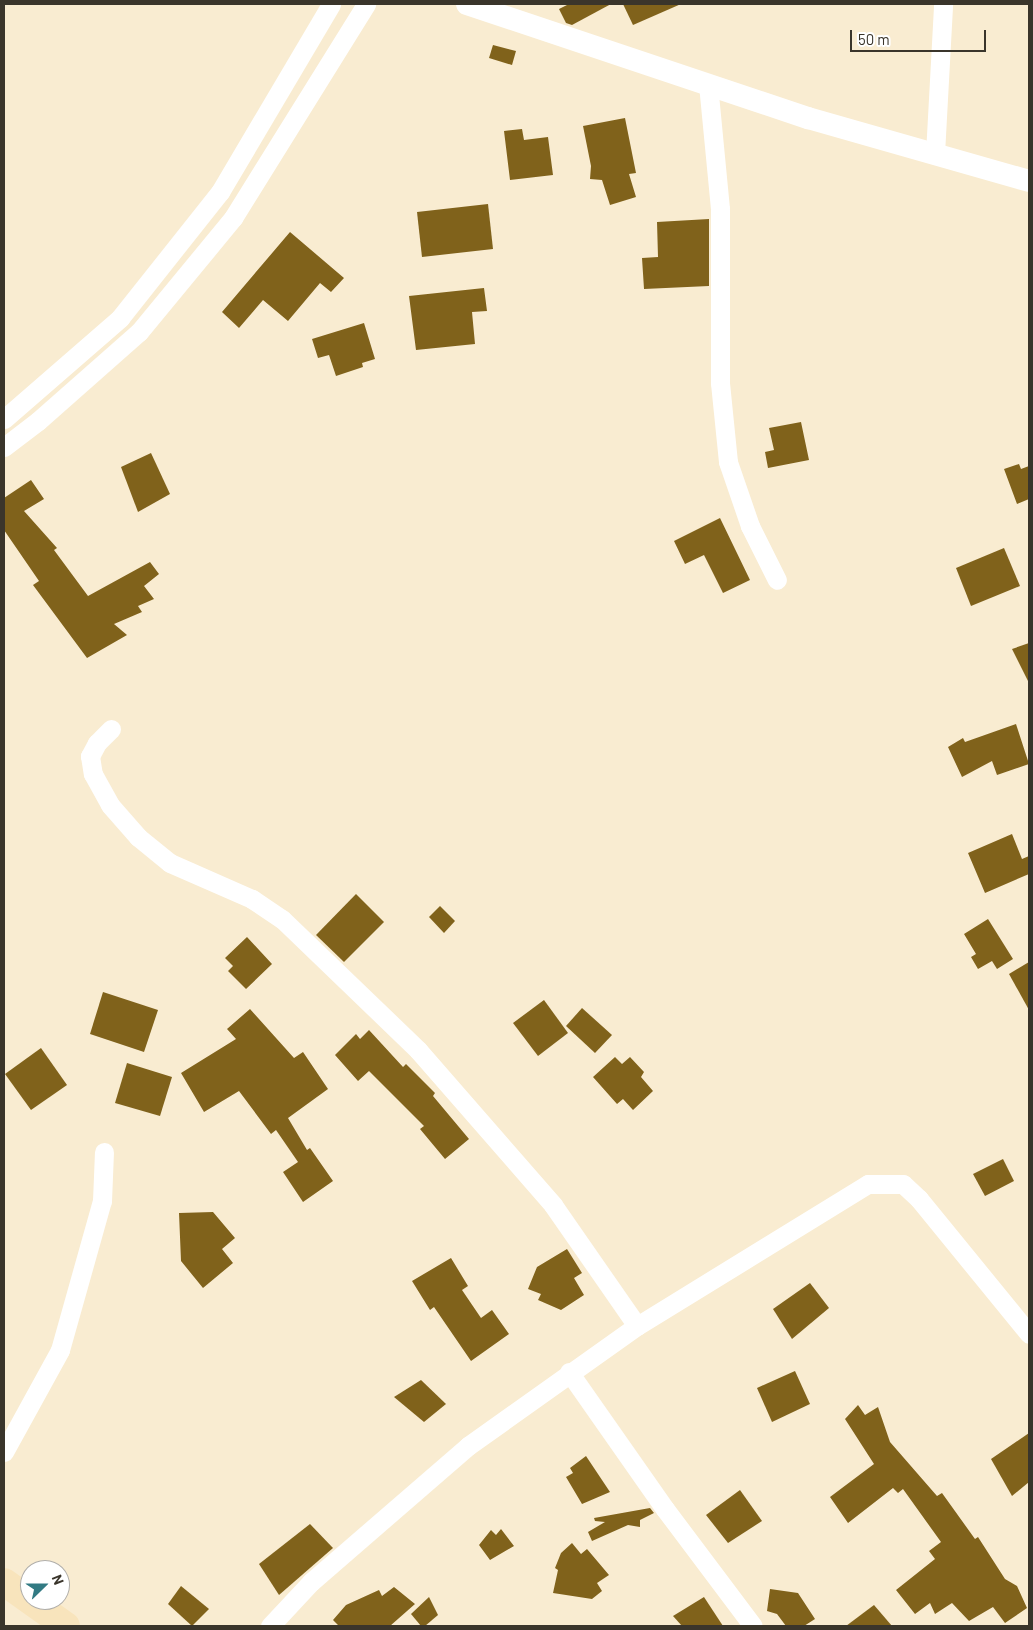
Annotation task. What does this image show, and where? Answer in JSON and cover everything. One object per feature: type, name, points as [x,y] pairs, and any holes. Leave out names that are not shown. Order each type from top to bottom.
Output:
[{"type":"main road","points":[[4,1582],[66,1626]]},
{"type":"street","points":[[4,419],[120,318],[214,199],[331,4]]},
{"type":"street","points":[[467,4],[808,118],[1029,181]]},
{"type":"street","points":[[935,154],[943,4]]},
{"type":"street","points":[[4,447],[38,421],[139,332],[233,218],[359,6]]},
{"type":"street","points":[[708,84],[720,209],[720,383],[728,462],[750,526],[777,580]]},
{"type":"street","points":[[111,729],[97,743],[90,756],[93,774],[110,805],[126,824],[170,863],[252,899],[282,918],[418,1050],[553,1205],[637,1326]]},
{"type":"street","points":[[4,1452],[60,1350],[102,1201],[104,1152]]},
{"type":"street","points":[[270,1626],[312,1582],[378,1521],[468,1446],[569,1372],[637,1326],[868,1184],[886,1182],[903,1184],[919,1199],[1029,1334]]},
{"type":"street","points":[[569,1372],[665,1509],[753,1626]]},
{"type":"building","points":[[569,4],[611,4],[572,25],[566,23],[559,9]]},
{"type":"building","points":[[623,4],[681,4],[633,25]]},
{"type":"building","points":[[493,45],[516,51],[512,65],[489,58]]},
{"type":"building","points":[[625,118],[636,173],[629,174],[636,197],[610,205],[602,180],[590,179],[591,166],[583,126]]},
{"type":"building","points":[[522,129],[524,140],[548,137],[553,175],[510,180],[504,131]]},
{"type":"building","points":[[488,204],[493,249],[422,257],[417,212]]},
{"type":"building","points":[[709,219],[709,286],[644,289],[642,258],[658,257],[657,222]]},
{"type":"building","points":[[290,232],[344,278],[331,292],[320,283],[288,321],[263,300],[239,328],[222,312]]},
{"type":"building","points":[[484,288],[487,311],[472,312],[475,344],[416,350],[409,296]]},
{"type":"building","points":[[364,323],[375,359],[362,363],[363,367],[336,376],[329,355],[318,358],[312,339]]},
{"type":"building","points":[[801,422],[809,460],[768,468],[765,452],[774,450],[769,428]]},
{"type":"building","points":[[151,453],[170,494],[138,512],[121,467]]},
{"type":"building","points":[[1019,464],[1021,469],[1029,466],[1029,499],[1017,504],[1004,469]]},
{"type":"building","points":[[31,480],[44,499],[24,511],[57,548],[54,550],[88,596],[150,562],[159,574],[144,586],[154,599],[138,606],[142,612],[114,624],[127,635],[87,658],[33,585],[39,581],[4,530],[4,498]]},
{"type":"building","points":[[720,518],[750,580],[723,593],[704,555],[685,564],[674,541]]},
{"type":"building","points":[[1004,548],[1020,586],[971,606],[956,568]]},
{"type":"building","points":[[1029,643],[1029,683],[1012,649]]},
{"type":"building","points":[[1016,724],[1029,764],[997,775],[992,761],[962,777],[948,747],[963,738],[965,742]]},
{"type":"building","points":[[1012,834],[1022,859],[1029,856],[1029,874],[985,893],[968,853]]},
{"type":"building","points":[[356,894],[384,922],[344,962],[316,935]]},
{"type":"building","points":[[440,906],[455,921],[444,933],[429,917]]},
{"type":"building","points":[[988,919],[1013,959],[997,969],[992,961],[978,969],[971,957],[976,954],[964,934]]},
{"type":"building","points":[[247,937],[272,964],[246,989],[228,971],[233,966],[225,958]]},
{"type":"building","points":[[1029,962],[1029,1010],[1009,974]]},
{"type":"building","points":[[103,992],[158,1010],[144,1052],[90,1034]]},
{"type":"building","points":[[544,1000],[568,1033],[538,1056],[513,1023]]},
{"type":"building","points":[[582,1008],[612,1035],[595,1053],[566,1026]]},
{"type":"building","points":[[250,1009],[294,1058],[303,1052],[328,1089],[288,1118],[307,1150],[310,1148],[333,1181],[303,1202],[283,1172],[298,1162],[276,1130],[271,1134],[239,1091],[204,1112],[181,1073],[236,1039],[227,1029]]},
{"type":"building","points":[[369,1030],[403,1067],[406,1064],[435,1093],[433,1096],[469,1139],[445,1159],[420,1129],[424,1126],[369,1071],[358,1081],[335,1055],[356,1034],[360,1039]]},
{"type":"building","points":[[41,1048],[67,1085],[31,1110],[5,1074]]},
{"type":"building","points":[[615,1057],[622,1064],[630,1057],[644,1072],[641,1077],[653,1091],[633,1110],[623,1099],[617,1104],[593,1077]]},
{"type":"building","points":[[127,1063],[172,1077],[160,1116],[115,1103]]},
{"type":"building","points":[[1003,1159],[1014,1181],[985,1196],[973,1174]]},
{"type":"building","points":[[213,1212],[235,1238],[222,1249],[233,1263],[203,1288],[181,1261],[179,1213]]},
{"type":"building","points":[[567,1249],[582,1273],[574,1278],[584,1295],[561,1310],[538,1300],[541,1294],[528,1289],[537,1267]]},
{"type":"building","points":[[451,1258],[468,1286],[462,1290],[481,1318],[492,1310],[509,1334],[471,1361],[434,1307],[430,1310],[412,1281]]},
{"type":"building","points":[[810,1283],[829,1308],[792,1339],[773,1309]]},
{"type":"building","points":[[795,1371],[810,1404],[772,1422],[757,1388]]},
{"type":"building","points":[[421,1380],[446,1404],[424,1422],[394,1397]]},
{"type":"building","points":[[858,1405],[865,1415],[878,1407],[890,1442],[937,1496],[942,1493],[975,1539],[978,1537],[1005,1579],[1017,1586],[1027,1608],[1005,1623],[993,1607],[969,1621],[952,1603],[935,1614],[930,1603],[915,1614],[896,1590],[935,1559],[929,1551],[941,1542],[903,1489],[898,1493],[893,1488],[848,1523],[830,1497],[874,1464],[845,1419]]},
{"type":"building","points":[[1029,1433],[1029,1482],[1012,1496],[991,1459]]},
{"type":"building","points":[[586,1456],[610,1492],[582,1504],[566,1477],[573,1473],[570,1468]]},
{"type":"building","points":[[740,1490],[762,1521],[728,1543],[706,1515]]},
{"type":"building","points":[[650,1508],[654,1513],[640,1520],[640,1527],[628,1525],[592,1541],[588,1532],[605,1522],[595,1521],[594,1518]]},
{"type":"building","points":[[310,1524],[333,1548],[279,1595],[259,1564]]},
{"type":"building","points":[[501,1529],[514,1546],[490,1560],[479,1545],[491,1530],[496,1535]]},
{"type":"building","points":[[572,1543],[581,1554],[587,1549],[609,1575],[597,1583],[602,1591],[592,1599],[553,1593],[558,1570],[555,1568],[561,1553]]},
{"type":"building","points":[[181,1586],[209,1609],[192,1626],[168,1604]]},
{"type":"building","points":[[394,1587],[415,1604],[390,1626],[339,1626],[333,1620],[346,1605],[379,1590],[382,1596]]},
{"type":"building","points":[[770,1589],[798,1593],[815,1619],[804,1626],[786,1626],[777,1614],[767,1611]]},
{"type":"building","points":[[429,1597],[438,1615],[425,1626],[421,1626],[411,1614]]},
{"type":"building","points":[[704,1597],[723,1626],[682,1626],[673,1616]]},
{"type":"building","points":[[874,1605],[892,1626],[846,1626]]}]
